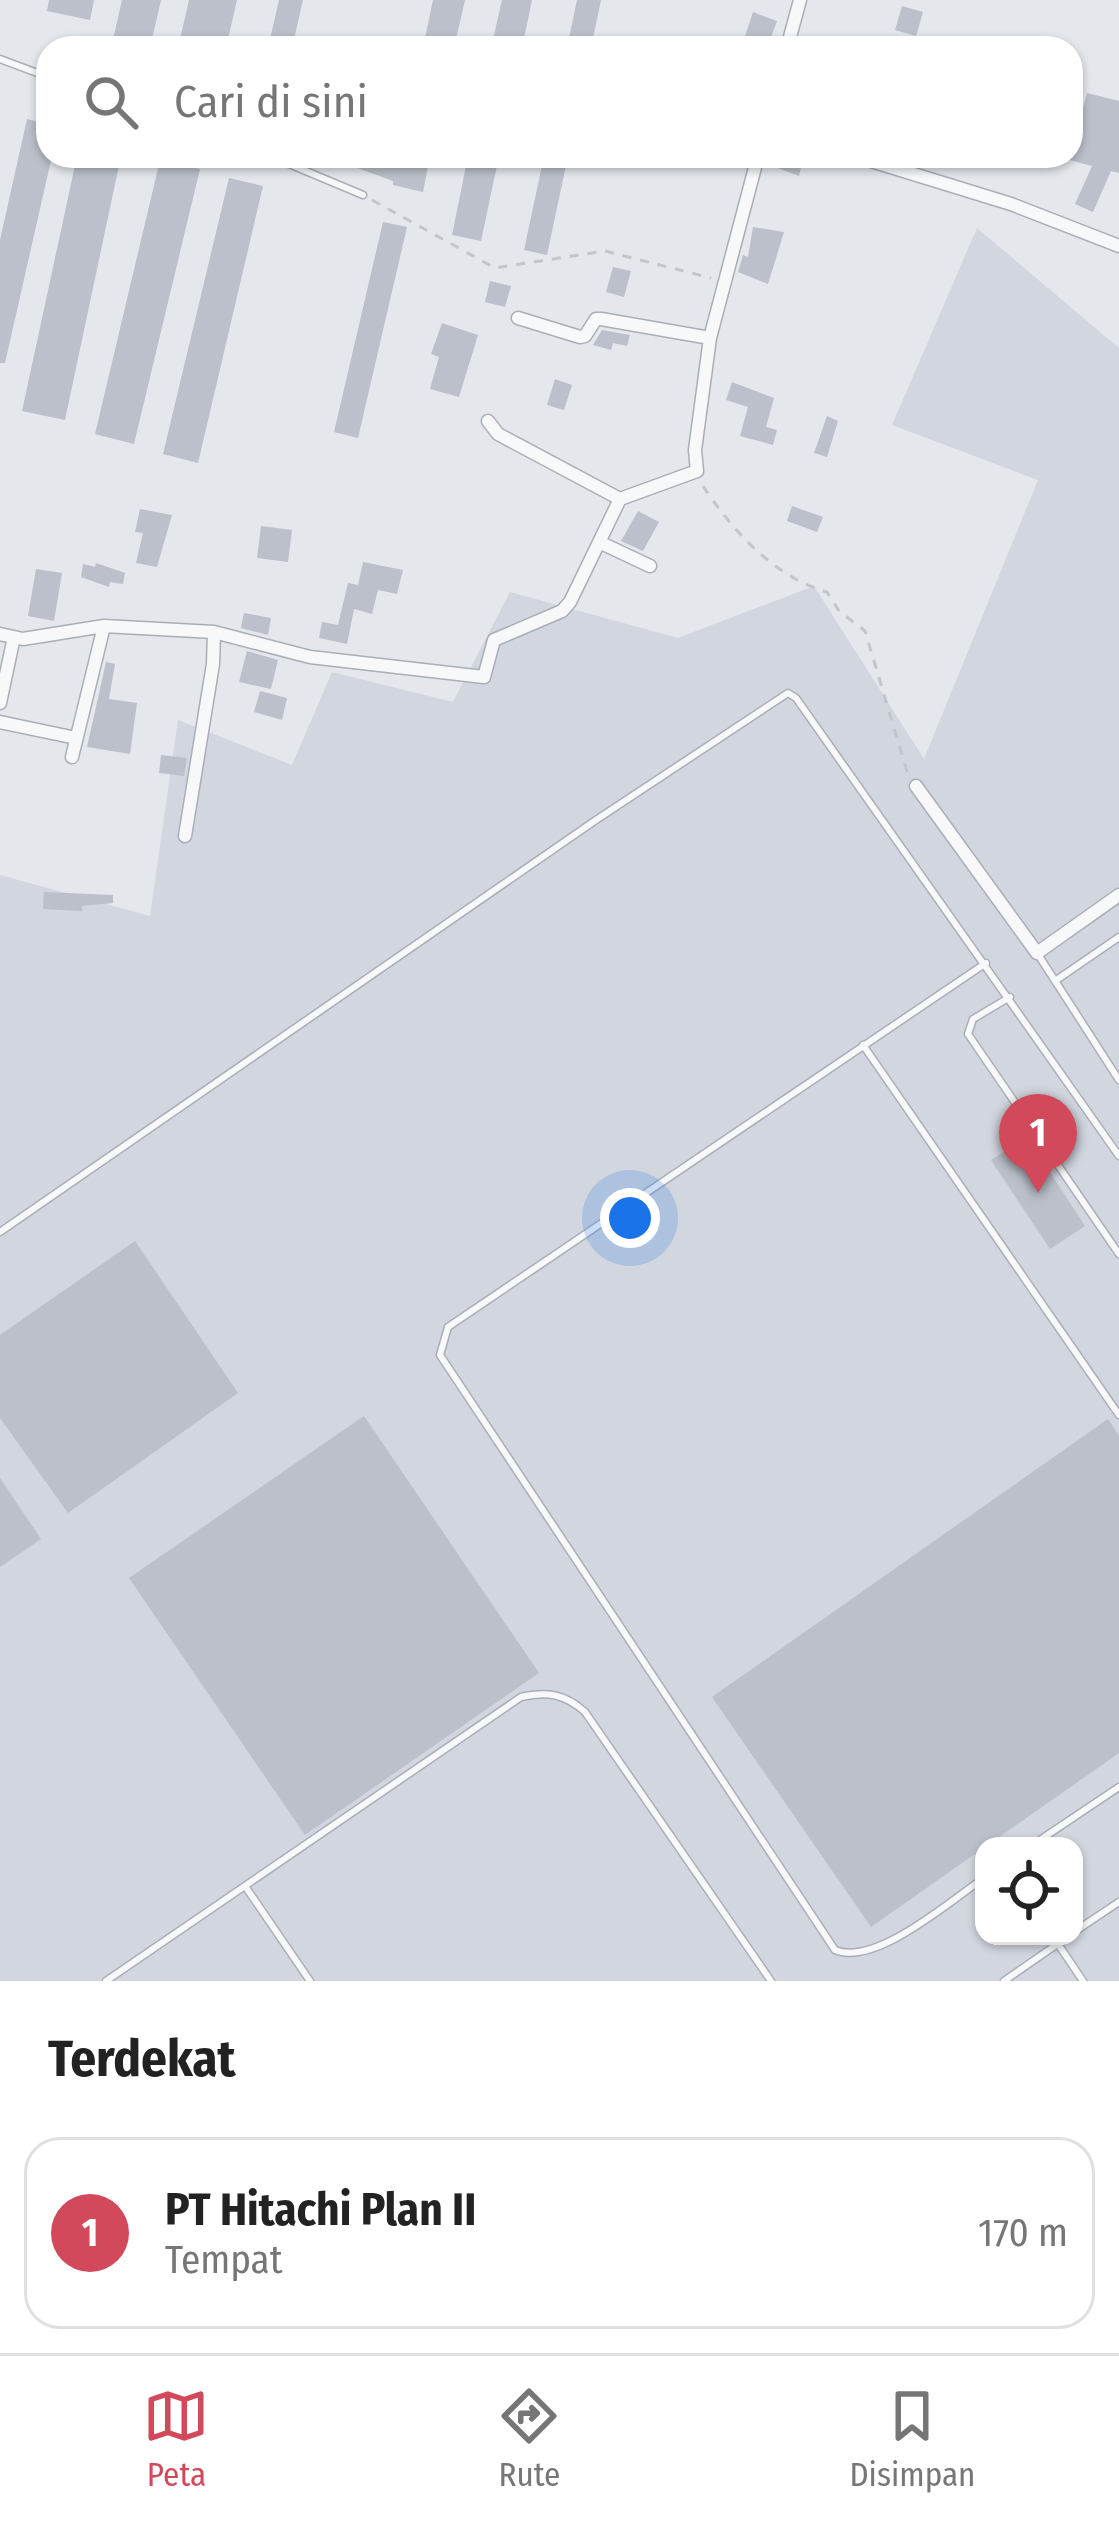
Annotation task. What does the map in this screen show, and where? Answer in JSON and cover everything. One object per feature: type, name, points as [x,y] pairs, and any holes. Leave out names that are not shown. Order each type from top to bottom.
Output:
[{"type":"street","points":[[790,36],[800,0]]},
{"type":"street","points":[[0,703],[7,635],[104,626],[214,632],[310,657],[484,677],[494,640],[562,611],[570,602],[620,499],[697,471],[695,450],[710,338],[755,168]]},
{"type":"street","points":[[894,168],[1011,204],[1119,246]]},
{"type":"street","points":[[518,318],[583,337],[592,322],[601,319],[710,338]]},
{"type":"street","points":[[488,421],[498,434],[620,499]]},
{"type":"street","points":[[599,542],[650,566]]},
{"type":"street","points":[[72,758],[104,626]]},
{"type":"street","points":[[185,836],[210,686],[214,632]]},
{"type":"street","points":[[0,722],[76,738]]},
{"type":"street","points":[[916,787],[1037,953],[1119,895]]},
{"type":"lane","points":[[0,59],[36,72]]},
{"type":"lane","points":[[299,168],[363,195]]},
{"type":"lane","points":[[0,1232],[781,694],[796,698],[1119,1156]]},
{"type":"lane","points":[[1055,981],[1119,937]]},
{"type":"lane","points":[[1037,953],[1119,1080]]},
{"type":"lane","points":[[975,1884],[887,1943],[855,1955],[835,1950],[440,1354],[448,1327],[986,964]]},
{"type":"lane","points":[[1010,998],[973,1019],[968,1034],[1119,1253]]},
{"type":"lane","points":[[863,1045],[1119,1415]]},
{"type":"lane","points":[[106,1981],[521,1697],[540,1693],[557,1694],[585,1712],[771,1981]]},
{"type":"lane","points":[[1044,1837],[1119,1787]]},
{"type":"lane","points":[[245,1886],[310,1981]]},
{"type":"lane","points":[[1083,1926],[1119,1902]]},
{"type":"lane","points":[[1004,1981],[1057,1945]]},
{"type":"lane","points":[[1059,1945],[1083,1981]]},
{"type":"path","points":[[363,195],[495,268],[605,251],[725,282]]},
{"type":"path","points":[[697,471],[727,519],[755,549],[799,584],[827,592],[839,611],[865,632],[901,757],[916,787]]},
{"type":"shaded area","points":[[977,228],[1119,348],[1119,1981],[0,1981],[0,875],[150,916],[178,720],[292,765],[332,672],[453,702],[510,592],[678,638],[814,586],[924,759],[1038,480],[892,425]]},
{"type":"building","points":[[49,0],[94,0],[90,20],[47,11]]},
{"type":"building","points":[[122,0],[161,0],[153,36],[114,36]]},
{"type":"building","points":[[189,0],[237,0],[229,36],[181,36]]},
{"type":"building","points":[[279,0],[303,0],[295,36],[271,36]]},
{"type":"building","points":[[433,0],[465,0],[457,36],[426,36]]},
{"type":"building","points":[[502,0],[532,0],[524,36],[494,36]]},
{"type":"building","points":[[577,0],[601,0],[594,36],[570,36]]},
{"type":"building","points":[[902,6],[923,12],[916,36],[895,30]]},
{"type":"building","points":[[753,12],[777,21],[771,36],[745,36]]},
{"type":"building","points":[[1087,93],[1119,101],[1119,173],[1111,171],[1093,212],[1075,204],[1092,166],[1083,164]]},
{"type":"building","points":[[27,119],[36,121],[36,168],[49,168],[5,363],[0,363],[0,240]]},
{"type":"building","points":[[74,168],[118,168],[65,420],[22,411]]},
{"type":"building","points":[[158,168],[200,169],[134,444],[95,434]]},
{"type":"building","points":[[358,168],[428,168],[423,192],[393,185],[393,181]]},
{"type":"building","points":[[466,168],[496,168],[481,241],[452,235]]},
{"type":"building","points":[[541,168],[565,168],[547,255],[524,250]]},
{"type":"building","points":[[778,168],[801,168],[799,176]]},
{"type":"building","points":[[229,178],[263,186],[198,463],[163,454]]},
{"type":"building","points":[[383,222],[407,227],[358,438],[334,432]]},
{"type":"building","points":[[753,227],[784,232],[768,284],[738,272],[743,255],[748,257]]},
{"type":"building","points":[[613,267],[631,271],[624,297],[606,292]]},
{"type":"building","points":[[490,281],[511,286],[505,307],[485,302]]},
{"type":"building","points":[[442,323],[478,335],[459,397],[430,389],[439,357],[431,354]]},
{"type":"building","points":[[602,330],[630,335],[627,346],[613,343],[611,350],[593,345]]},
{"type":"building","points":[[555,379],[572,385],[564,410],[547,405]]},
{"type":"building","points":[[732,382],[774,398],[766,427],[777,430],[773,445],[740,436],[748,407],[726,400]]},
{"type":"building","points":[[827,416],[838,421],[827,457],[814,453]]},
{"type":"building","points":[[792,506],[823,517],[817,532],[787,521]]},
{"type":"building","points":[[140,509],[172,515],[157,567],[136,563],[143,533],[135,532]]},
{"type":"building","points":[[638,511],[659,522],[643,551],[621,541]]},
{"type":"building","points":[[261,526],[292,530],[288,562],[257,558]]},
{"type":"building","points":[[363,562],[403,570],[397,594],[378,590],[372,614],[354,609],[347,644],[319,638],[322,622],[338,625],[348,583],[358,585],[357,590]]},
{"type":"building","points":[[96,563],[125,573],[123,584],[110,582],[109,587],[81,577],[83,564],[95,567]]},
{"type":"building","points":[[36,569],[62,573],[54,621],[28,616]]},
{"type":"building","points":[[244,613],[271,618],[268,635],[241,628]]},
{"type":"building","points":[[247,651],[278,660],[271,689],[239,682]]},
{"type":"building","points":[[106,662],[115,664],[109,699],[137,703],[130,754],[87,747]]},
{"type":"building","points":[[260,691],[287,698],[282,720],[254,712]]},
{"type":"building","points":[[161,755],[187,758],[184,776],[159,773]]},
{"type":"building","points":[[44,892],[113,895],[113,903],[82,906],[82,911],[43,909]]},
{"type":"building","points":[[1027,1137],[1085,1226],[1050,1249],[991,1160]]},
{"type":"building","points":[[135,1241],[238,1393],[68,1513],[0,1418],[0,1335]]},
{"type":"building","points":[[364,1416],[539,1673],[305,1835],[129,1578]]},
{"type":"building","points":[[1108,1419],[1119,1436],[1119,1753],[999,1837],[975,1837],[975,1854],[871,1927],[712,1697]]},
{"type":"building","points":[[0,1478],[41,1539],[0,1567]]},
{"type":"place","name":"PT Hitachi Plan II","points":[[1038,1193]]}]
